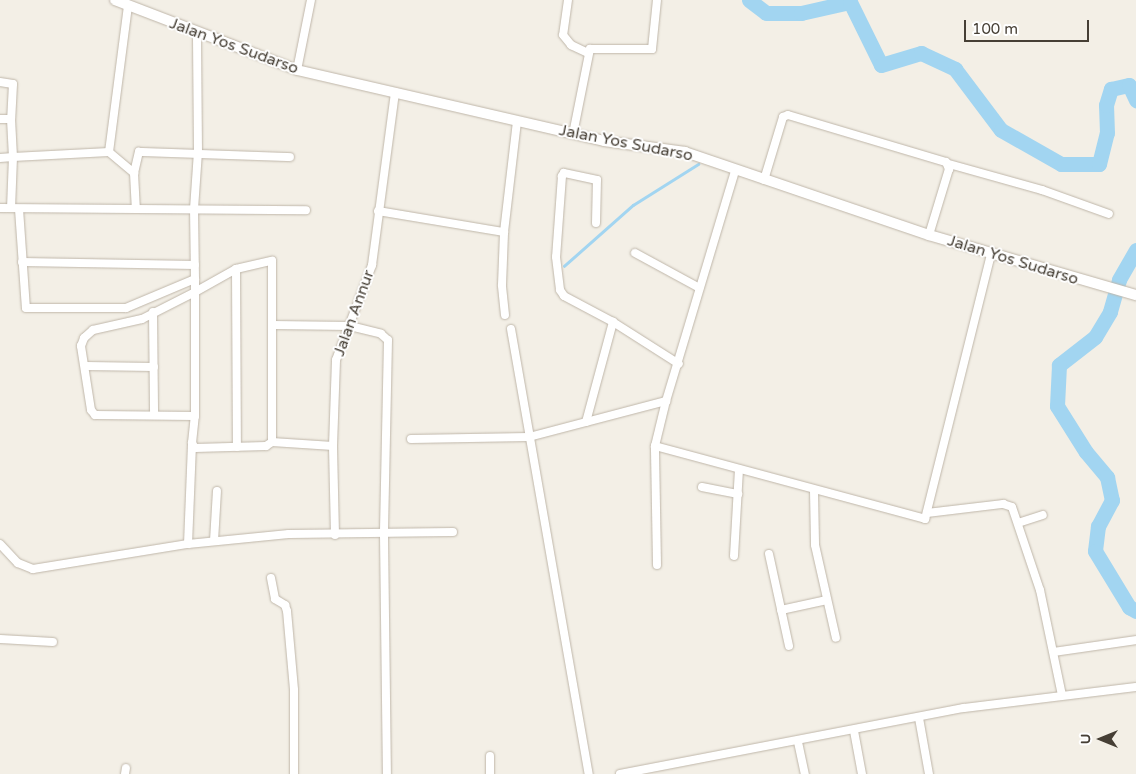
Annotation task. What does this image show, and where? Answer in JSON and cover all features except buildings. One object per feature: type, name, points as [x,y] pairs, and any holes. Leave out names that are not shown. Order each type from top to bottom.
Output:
[{"type":"street","name":"Jalan Yos Sudarso","points":[[115,0],[297,70],[573,134],[685,152],[735,171],[929,235],[1136,295]]},
{"type":"street","points":[[297,70],[311,0]]},
{"type":"street","points":[[568,0],[563,35],[571,45],[588,53]]},
{"type":"street","points":[[573,134],[588,53],[594,48],[652,50],[656,0]]},
{"type":"street","points":[[109,152],[128,6]]},
{"type":"street","points":[[188,544],[192,443],[195,416],[194,208],[198,152],[197,33]]},
{"type":"street","points":[[0,82],[14,84],[11,119],[15,208],[26,308],[126,308],[195,279]]},
{"type":"street","name":"Jalan Annur","points":[[334,535],[333,446],[336,360],[367,284],[376,242],[378,211],[395,93]]},
{"type":"street","points":[[764,180],[783,117],[788,115],[1042,190],[1109,214]]},
{"type":"street","points":[[0,119],[11,119]]},
{"type":"street","points":[[505,315],[502,285],[504,232],[517,121]]},
{"type":"street","points":[[0,158],[109,152],[134,173]]},
{"type":"street","points":[[136,209],[134,173],[139,152],[198,152],[290,157]]},
{"type":"street","points":[[929,235],[949,164]]},
{"type":"street","points":[[657,565],[655,446],[666,401],[679,364],[698,288],[735,171]]},
{"type":"street","points":[[596,223],[597,180],[564,173],[562,176],[556,257],[560,290],[564,296],[613,322],[679,364]]},
{"type":"street","points":[[0,208],[306,210]]},
{"type":"street","points":[[378,211],[504,232]]},
{"type":"street","points":[[635,253],[698,288]]},
{"type":"street","points":[[655,446],[814,491],[923,519],[927,513],[990,254]]},
{"type":"street","points":[[195,416],[93,413],[81,341],[89,333],[142,319],[195,292],[236,268],[272,261],[272,442]]},
{"type":"street","points":[[22,262],[195,264]]},
{"type":"street","points":[[236,268],[236,446]]},
{"type":"street","points":[[153,312],[154,415]]},
{"type":"street","points":[[586,422],[613,322]]},
{"type":"street","points":[[273,325],[350,326],[381,334],[388,340],[384,535],[387,774]]},
{"type":"street","points":[[511,329],[589,774]]},
{"type":"street","points":[[86,366],[154,367]]},
{"type":"street","points":[[411,439],[529,437],[666,401]]},
{"type":"street","points":[[192,443],[195,448],[266,446],[272,442],[333,446]]},
{"type":"street","points":[[734,556],[739,469]]},
{"type":"street","points":[[702,487],[738,494]]},
{"type":"street","points":[[214,541],[217,491]]},
{"type":"street","points":[[814,491],[815,545],[836,638]]},
{"type":"street","points":[[927,513],[1003,504],[1012,507],[1040,590],[1062,695]]},
{"type":"street","points":[[1018,523],[1043,515]]},
{"type":"street","points":[[0,544],[18,563],[33,570],[188,544],[289,534],[384,535],[453,532]]},
{"type":"street","points":[[769,554],[789,646]]},
{"type":"street","points":[[271,578],[275,599],[285,605],[287,611],[294,690],[294,774]]},
{"type":"street","points":[[781,610],[827,600]]},
{"type":"street","points":[[0,639],[53,642]]},
{"type":"street","points":[[1054,652],[1136,640]]},
{"type":"street","points":[[620,774],[919,718],[1062,695],[1136,687]]},
{"type":"street","points":[[919,718],[929,774]]},
{"type":"street","points":[[854,731],[862,774]]},
{"type":"street","points":[[798,742],[805,774]]},
{"type":"street","points":[[490,756],[490,774]]},
{"type":"waterway","points":[[749,0],[766,13],[801,13],[850,2],[881,65],[921,53],[955,69],[1001,130],[1061,164],[1099,164],[1107,133],[1106,105],[1111,89],[1129,85],[1136,100]]},
{"type":"waterway","points":[[564,266],[633,205],[698,164]]},
{"type":"waterway","points":[[1136,250],[1119,280],[1110,312],[1095,337],[1059,365],[1057,406],[1086,452],[1107,477],[1112,500],[1098,526],[1095,551],[1129,607],[1136,611]]}]
